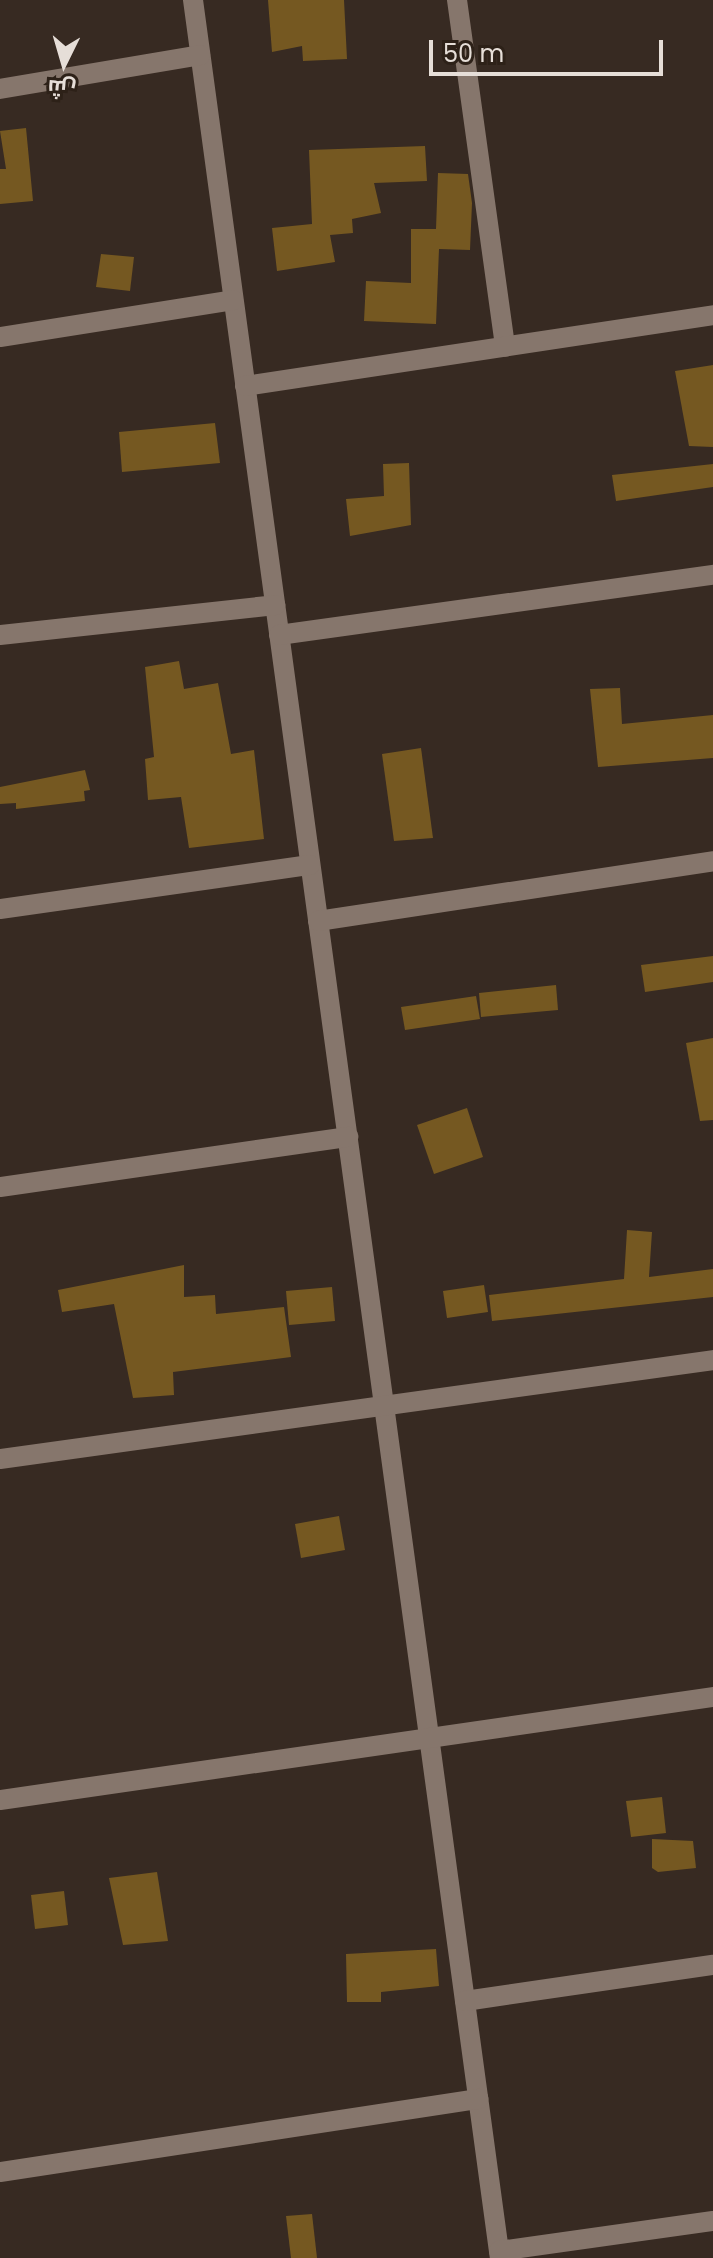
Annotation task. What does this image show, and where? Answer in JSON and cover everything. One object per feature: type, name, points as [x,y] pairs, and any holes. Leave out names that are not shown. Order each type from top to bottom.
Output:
[{"type":"street","points":[[193,0],[500,2254],[713,2221]]},
{"type":"street","points":[[457,0],[505,347]]},
{"type":"street","points":[[0,89],[200,55]]},
{"type":"street","points":[[0,337],[233,300]]},
{"type":"street","points":[[245,386],[713,315]]},
{"type":"street","points":[[279,635],[713,575]]},
{"type":"street","points":[[0,635],[275,605]]},
{"type":"street","points":[[318,921],[713,861]]},
{"type":"street","points":[[0,909],[310,865]]},
{"type":"street","points":[[0,1187],[348,1137]]},
{"type":"street","points":[[0,1459],[713,1360]]},
{"type":"street","points":[[0,1800],[713,1697]]},
{"type":"street","points":[[465,2001],[713,1965]]},
{"type":"street","points":[[0,2172],[478,2099]]},
{"type":"building","points":[[268,0],[344,0],[347,59],[303,61],[302,46],[272,52]]},
{"type":"building","points":[[26,128],[33,201],[0,204],[0,169],[6,169],[0,131]]},
{"type":"building","points":[[425,146],[427,181],[374,183],[381,213],[352,219],[353,233],[330,235],[335,262],[277,271],[272,228],[312,224],[309,150]]},
{"type":"building","points":[[438,173],[468,174],[472,203],[470,250],[439,249],[436,324],[364,321],[366,281],[411,283],[411,229],[436,229]]},
{"type":"building","points":[[101,254],[134,257],[130,291],[96,287]]},
{"type":"building","points":[[713,365],[713,447],[689,446],[675,371]]},
{"type":"building","points":[[215,423],[220,463],[122,472],[119,432]]},
{"type":"building","points":[[409,463],[411,525],[350,536],[346,499],[384,496],[383,464]]},
{"type":"building","points":[[713,464],[713,487],[616,501],[612,475]]},
{"type":"building","points":[[179,661],[184,689],[218,683],[231,754],[254,750],[264,839],[189,848],[181,797],[148,800],[145,759],[154,757],[145,667]]},
{"type":"building","points":[[620,688],[622,724],[713,715],[713,758],[598,767],[590,689]]},
{"type":"building","points":[[421,748],[433,838],[394,841],[382,754]]},
{"type":"building","points":[[85,770],[90,790],[84,791],[85,801],[16,809],[16,803],[0,804],[0,787]]},
{"type":"building","points":[[713,956],[713,982],[645,992],[641,965]]},
{"type":"building","points":[[556,985],[558,1010],[481,1017],[479,993]]},
{"type":"building","points":[[476,996],[480,1019],[405,1030],[401,1007]]},
{"type":"building","points":[[713,1038],[713,1120],[700,1121],[686,1043]]},
{"type":"building","points":[[467,1108],[483,1157],[434,1174],[417,1125]]},
{"type":"building","points":[[627,1230],[652,1232],[649,1277],[713,1269],[713,1297],[492,1321],[489,1295],[624,1279]]},
{"type":"building","points":[[184,1265],[184,1297],[215,1295],[216,1314],[284,1307],[291,1357],[173,1372],[174,1395],[133,1398],[114,1304],[62,1312],[58,1290]]},
{"type":"building","points":[[484,1285],[488,1312],[447,1318],[443,1291]]},
{"type":"building","points":[[332,1287],[335,1321],[289,1325],[286,1291]]},
{"type":"building","points":[[339,1516],[345,1550],[301,1558],[295,1524]]},
{"type":"building","points":[[662,1797],[666,1833],[631,1837],[626,1801]]},
{"type":"building","points":[[652,1839],[693,1841],[696,1868],[658,1872],[652,1868]]},
{"type":"building","points":[[157,1872],[168,1941],[123,1945],[109,1878]]},
{"type":"building","points":[[64,1891],[68,1925],[35,1929],[31,1895]]},
{"type":"building","points":[[436,1949],[439,1986],[381,1992],[381,2002],[347,2002],[346,1954]]},
{"type":"building","points":[[312,2214],[317,2258],[291,2258],[286,2216]]}]
